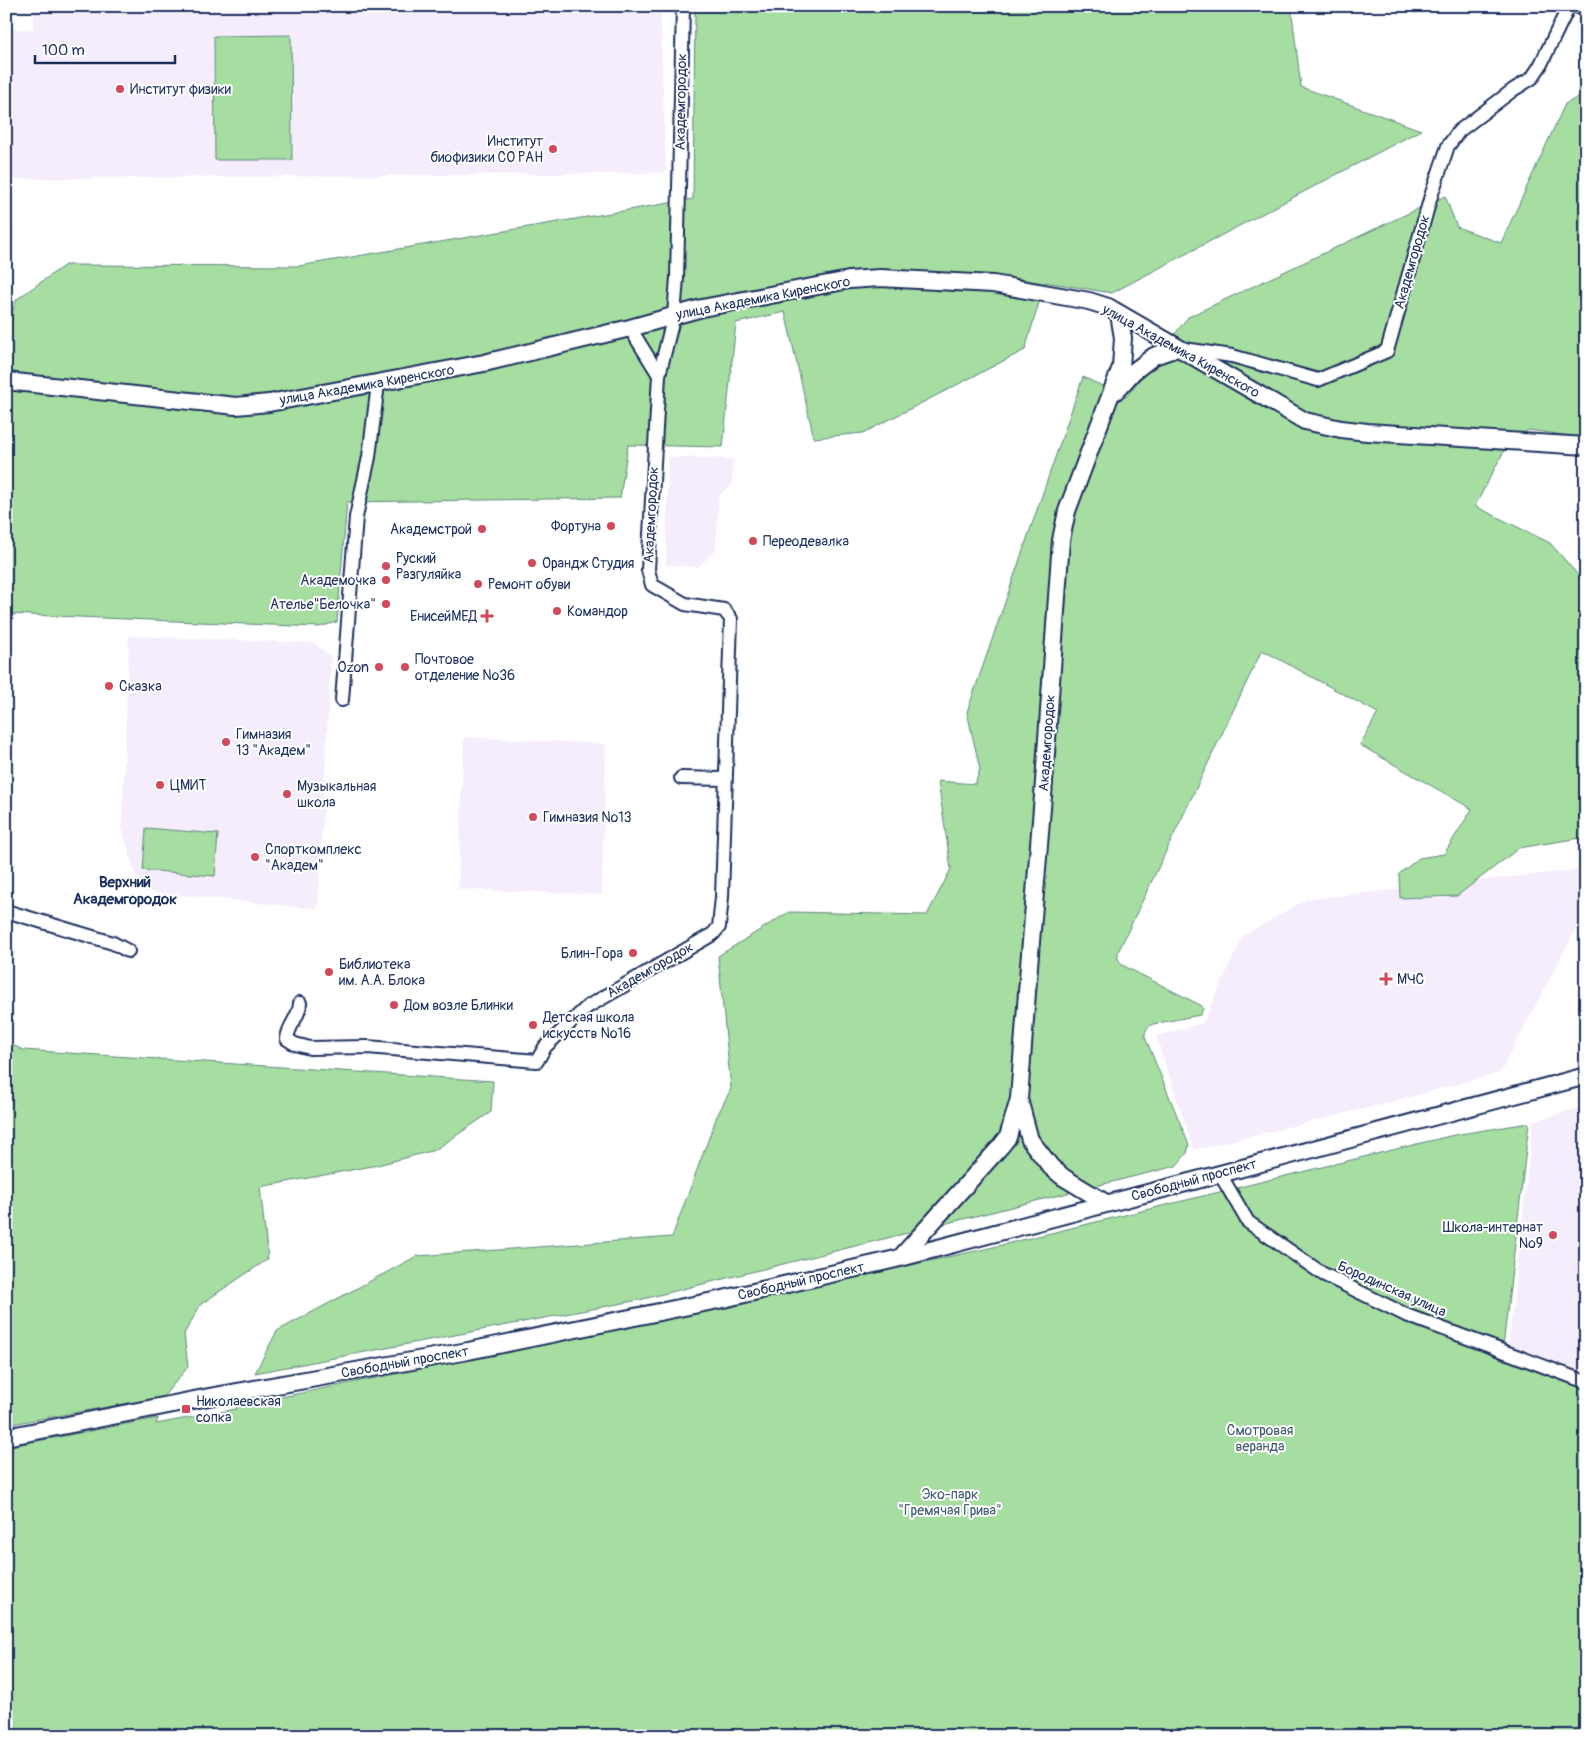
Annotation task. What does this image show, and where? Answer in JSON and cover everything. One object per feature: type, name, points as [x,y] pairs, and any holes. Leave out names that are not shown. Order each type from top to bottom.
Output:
[{"type":"main road","name":"улица Академика Киренского","points":[[6,381],[236,406],[269,403],[378,384],[541,350],[674,315],[745,299],[849,280],[880,278],[993,284],[1089,301],[1108,307],[1305,421],[1341,429],[1367,432],[1586,446]]},
{"type":"main road","name":"Академгородок","points":[[1020,1099],[1061,540],[1066,511],[1121,367],[1123,338],[1119,314]]},
{"type":"main road","points":[[1111,396],[1133,372],[1154,356],[1177,348]]},
{"type":"main road","name":"Свободный проспект","points":[[6,1437],[209,1397],[477,1349],[723,1299],[900,1258],[1586,1076]]},
{"type":"main road","points":[[1020,1099],[1030,1140],[1051,1168],[1106,1204]]},
{"type":"main road","points":[[900,1258],[1002,1146],[1008,1137],[1020,1099]]},
{"type":"street","name":"Академгородок","points":[[300,1003],[300,1010],[287,1032],[287,1039],[302,1047],[367,1047],[537,1061],[545,1047],[587,1007],[713,934],[719,927],[722,897],[724,779],[731,619],[724,610],[686,604],[652,585],[648,570],[659,375],[674,315],[677,278],[683,6]]},
{"type":"street","name":"Академгородок","points":[[1177,348],[1232,356],[1318,380],[1387,351],[1430,196],[1448,146],[1459,131],[1532,78],[1540,66],[1569,6]]},
{"type":"street","points":[[1576,6],[1586,10]]},
{"type":"street","points":[[630,328],[659,375]]},
{"type":"street","points":[[342,700],[356,517],[369,456],[378,384]]},
{"type":"street","points":[[681,778],[724,779]]},
{"type":"street","points":[[6,912],[114,943],[128,951]]},
{"type":"street","name":"Бородинская улица","points":[[1220,1174],[1248,1222],[1323,1274],[1406,1314],[1586,1382]]},
{"type":"shaded area","points":[[34,6],[660,6],[666,173],[13,179],[14,246],[6,254],[6,29],[33,29]]},
{"type":"shaded area","points":[[668,457],[733,459],[732,485],[719,495],[716,550],[698,567],[666,565]]},
{"type":"shaded area","name":"Гимназия 13 \"Академ\"","points":[[129,636],[314,643],[331,657],[318,909],[140,891],[122,827]]},
{"type":"shaded area","name":"Гимназия №13","points":[[464,737],[606,744],[602,895],[458,889]]},
{"type":"shaded area","name":"МЧС","points":[[1586,869],[1586,910],[1500,1073],[1372,1107],[1194,1150],[1156,1036],[1203,1023],[1243,936],[1307,899]]},
{"type":"shaded area","name":"Школа-интернат №9","points":[[1586,1106],[1586,1369],[1583,1376],[1508,1349],[1533,1121]]},
{"type":"green space","points":[[695,6],[1291,6],[1301,87],[1421,130],[1112,293],[1045,282],[1025,350],[863,433],[814,438],[785,312],[736,323],[723,447],[628,445],[620,498],[347,502],[337,622],[319,627],[6,614],[6,328],[17,299],[65,265],[299,266],[693,199]]},
{"type":"green space","points":[[291,35],[292,160],[215,160],[214,36]]},
{"type":"green space","points":[[1586,93],[1586,438],[1528,430],[1506,447],[1475,506],[1550,543],[1586,584],[1586,837],[1519,848],[1457,896],[1400,898],[1399,874],[1419,858],[1444,854],[1472,809],[1360,745],[1378,713],[1262,650],[1118,952],[1118,959],[1122,965],[1202,1006],[1203,1009],[1200,1015],[1153,1024],[1145,1032],[1145,1037],[1189,1145],[1187,1153],[1176,1166],[639,1300],[255,1373],[277,1331],[417,1256],[672,1237],[717,1116],[731,1089],[718,956],[789,912],[927,915],[951,869],[938,781],[975,784],[980,769],[967,712],[1083,377],[1126,397],[1188,317],[1445,196],[1457,227],[1501,243],[1565,104]]},
{"type":"green space","points":[[146,828],[218,834],[215,876],[143,870]]},
{"type":"green space","points":[[6,1042],[23,1050],[493,1081],[491,1112],[435,1150],[378,1165],[260,1187],[268,1259],[201,1304],[184,1334],[188,1367],[163,1397],[6,1425]]},
{"type":"green space","name":"Эко-парк \"Гремячая Грива\"","points":[[1529,1123],[1502,1356],[1586,1388],[1586,1736],[6,1736],[6,1447],[158,1418],[156,1424],[236,1409],[237,1406],[485,1356],[985,1249],[1454,1135]]},
{"type":"place","name":"Институт физики","points":[[120,89]]},
{"type":"place","name":"Институт биофизики СО РАН","points":[[553,149]]},
{"type":"place","name":"Фортуна","points":[[611,526]]},
{"type":"place","name":"Академстрой","points":[[482,529]]},
{"type":"place","name":"Переодевалка","points":[[753,541]]},
{"type":"place","name":"Орандж Студия","points":[[532,563]]},
{"type":"place","name":"Руский Разгуляйка","points":[[386,566]]},
{"type":"place","name":"Академочка","points":[[386,580]]},
{"type":"place","name":"Ремонт обуви","points":[[478,584]]},
{"type":"place","name":"Ателье\"Белочка\"","points":[[386,604]]},
{"type":"place","name":"Командор","points":[[557,611]]},
{"type":"place","name":"ЕнисейМЕД","points":[[487,616]]},
{"type":"place","name":"Ozon","points":[[379,667]]},
{"type":"place","name":"Почтовое отделение №36","points":[[405,667]]},
{"type":"place","name":"Сказка","points":[[109,686]]},
{"type":"place","name":"Гимназия 13 \"Академ\"","points":[[226,742]]},
{"type":"place","name":"ЦМИТ","points":[[160,785]]},
{"type":"place","name":"Музыкальная школа","points":[[287,794]]},
{"type":"place","name":"Гимназия №13","points":[[533,817]]},
{"type":"place","name":"Спорткомплекс \"Академ\"","points":[[255,857]]},
{"type":"place","name":"Блин-Гора","points":[[633,953]]},
{"type":"place","name":"Библиотека им. А.А. Блока","points":[[329,972]]},
{"type":"place","name":"МЧС","points":[[1386,979]]},
{"type":"place","name":"Дом возле Блинки","points":[[394,1005]]},
{"type":"place","name":"Детская школа искусств №16","points":[[533,1025]]},
{"type":"place","name":"Школа-интернат №9","points":[[1553,1235]]},
{"type":"place","name":"Николаевская сопка","points":[[186,1409]]},
{"type":"district","name":"Верхний Академгородок","points":[[125,890]]},
{"type":"park label","name":"Смотровая веранда","points":[[1260,1438]]}]
